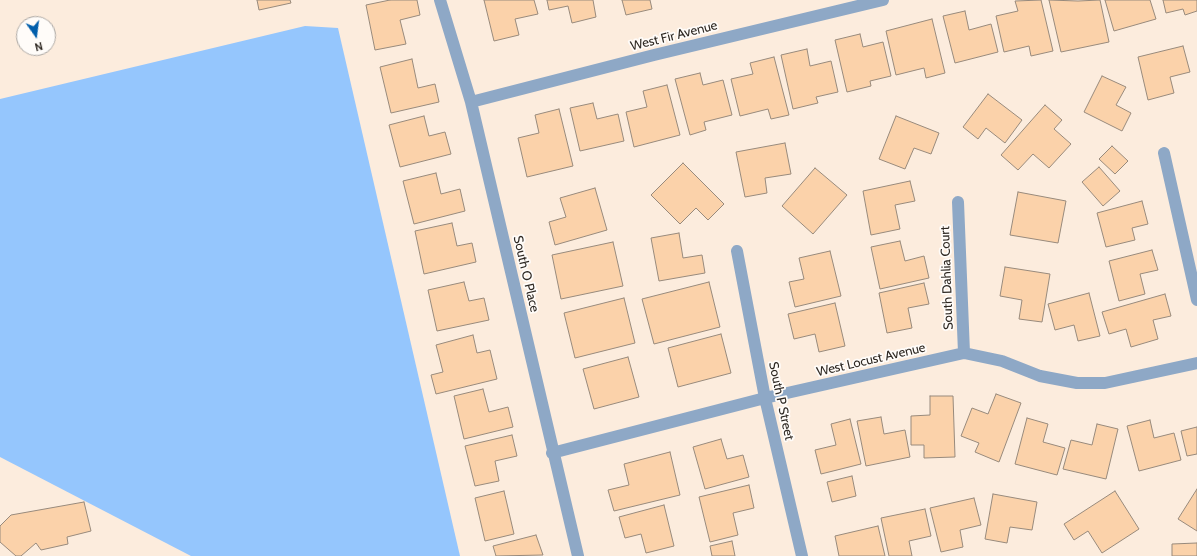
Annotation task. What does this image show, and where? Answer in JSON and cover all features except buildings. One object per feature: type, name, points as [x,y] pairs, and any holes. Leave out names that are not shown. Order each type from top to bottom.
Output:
[{"type":"street","name":"South O Place","points":[[440,0],[472,102],[552,453],[578,556]]},
{"type":"street","name":"West Fir Avenue","points":[[472,102],[654,55],[883,0]]},
{"type":"street","points":[[1164,153],[1197,300]]},
{"type":"street","name":"South Dahlia Court","points":[[958,202],[964,353]]},
{"type":"street","name":"South P Street","points":[[737,251],[765,398],[802,556]]},
{"type":"street","name":"West Locust Avenue","points":[[552,453],[765,398],[964,353],[1002,361],[1040,376],[1077,383],[1105,384],[1197,363]]},
{"type":"water","points":[[305,26],[338,28],[460,556],[191,556],[0,457],[0,99]]}]
